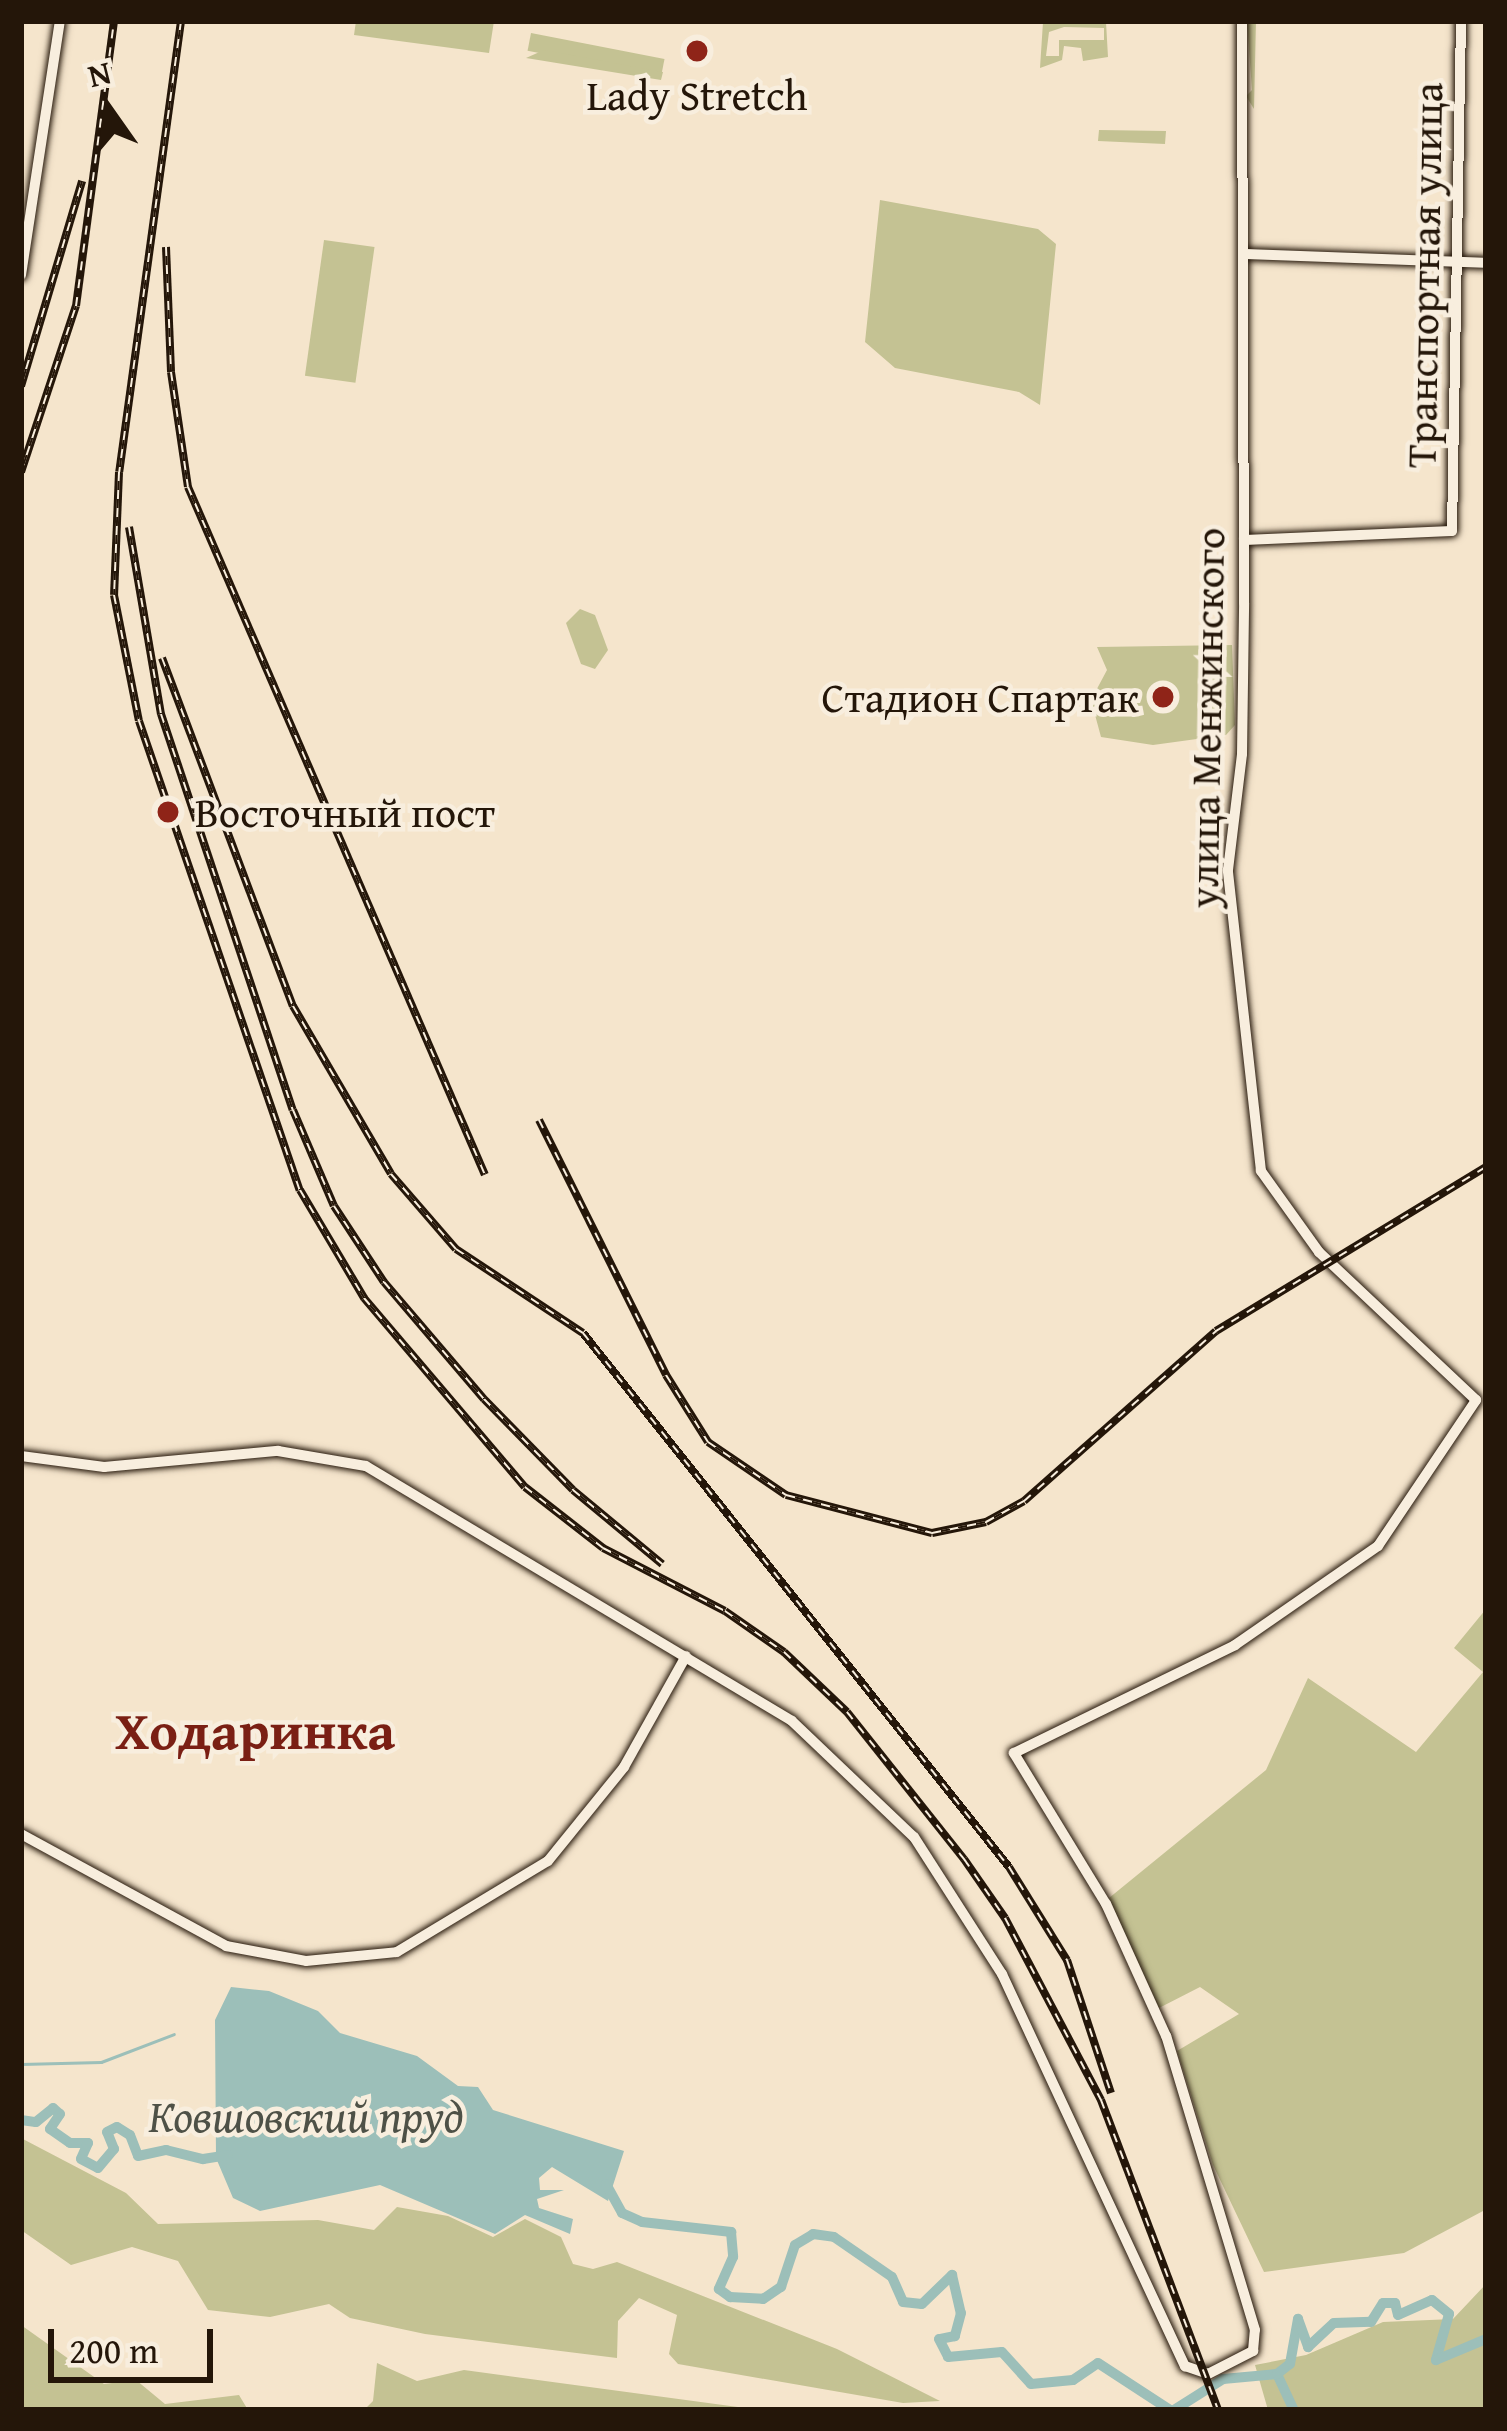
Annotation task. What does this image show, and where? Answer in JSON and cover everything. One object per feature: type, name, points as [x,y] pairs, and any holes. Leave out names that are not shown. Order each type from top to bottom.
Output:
[{"type":"street","points":[[21,274],[61,21]]},
{"type":"street","name":"улица Менжинского","points":[[686,1656],[792,1720],[919,1843],[1019,2003],[1185,2366],[1198,2375],[1234,2366],[1253,2351],[1255,2330],[1166,2036],[1106,1904],[1015,1753],[1235,1646],[1378,1546],[1476,1400],[1319,1252],[1261,1171],[1228,870],[1242,748],[1242,21]]},
{"type":"street","name":"Транспортная улица","points":[[1244,540],[1452,530],[1461,21]]},
{"type":"street","points":[[1244,254],[1486,263]]},
{"type":"street","points":[[21,1456],[69,1466],[278,1451],[366,1466],[686,1656],[606,1793],[548,1861],[508,1891],[376,1958],[290,1959],[226,1946],[21,1834]]},
{"type":"shaded area","points":[[356,21],[494,21],[489,53],[354,35]]},
{"type":"shaded area","points":[[1247,21],[1256,21],[1254,109],[1246,96],[1252,90]]},
{"type":"shaded area","points":[[1043,22],[1106,22],[1108,57],[1083,61],[1081,48],[1064,46],[1062,60],[1040,68]],"holes":[[[1064,27],[1104,28],[1104,40],[1059,40],[1059,56],[1046,56],[1049,32]]]},
{"type":"shaded area","points":[[531,33],[665,59],[661,77],[528,51]]},
{"type":"shaded area","points":[[544,50],[663,72],[661,80],[526,58]]},
{"type":"shaded area","points":[[1099,130],[1166,131],[1165,144],[1098,141]]},
{"type":"shaded area","points":[[880,200],[1038,229],[1056,244],[1040,405],[1019,392],[895,368],[865,342]]},
{"type":"shaded area","points":[[324,240],[375,247],[355,383],[305,376]]},
{"type":"shaded area","points":[[580,609],[595,615],[608,650],[595,669],[581,664],[566,623]]},
{"type":"shaded area","name":"Стадион Спартак","points":[[1232,645],[1235,725],[1226,735],[1153,745],[1101,737],[1091,700],[1107,670],[1097,647]]},
{"type":"shaded area","points":[[1486,1609],[1483,2211],[1404,2253],[1264,2272],[1213,2165],[1177,2051],[1239,2014],[1200,1987],[1159,2008],[1109,1898],[1266,1770],[1308,1678],[1416,1752],[1483,1672],[1454,1648]]},
{"type":"shaded area","points":[[21,2138],[126,2193],[158,2224],[318,2220],[374,2230],[397,2207],[448,2216],[493,2237],[525,2219],[561,2237],[573,2264],[593,2269],[617,2262],[837,2349],[940,2401],[903,2403],[678,2364],[669,2354],[677,2315],[639,2298],[618,2321],[617,2358],[425,2334],[350,2318],[329,2304],[270,2317],[208,2310],[178,2261],[132,2247],[71,2265],[21,2230]]},
{"type":"shaded area","points":[[1486,2284],[1486,2410],[1268,2410],[1255,2365],[1306,2355],[1383,2322],[1453,2319]]},
{"type":"shaded area","points":[[21,2325],[104,2384],[136,2380],[165,2404],[239,2395],[248,2410],[21,2410]]},
{"type":"shaded area","points":[[377,2363],[417,2381],[464,2370],[760,2410],[364,2410],[373,2401]]},
{"type":"water","name":"Ковшовский пруд","points":[[231,1987],[269,1991],[318,2011],[340,2033],[417,2056],[458,2086],[478,2087],[493,2110],[624,2151],[608,2201],[552,2167],[539,2178],[540,2190],[564,2190],[537,2199],[539,2208],[573,2219],[570,2234],[525,2215],[495,2234],[380,2185],[260,2211],[233,2198],[216,2158],[215,2020]]},
{"type":"waterway","points":[[21,2064],[101,2062],[174,2034]]},
{"type":"waterway","points":[[21,2120],[36,2122],[53,2108],[60,2114],[50,2129],[70,2143],[88,2143],[81,2159],[98,2168],[114,2149],[107,2132],[117,2127],[130,2135],[138,2156],[166,2150],[203,2159],[228,2155]]},
{"type":"waterway","points":[[606,2184],[622,2213],[642,2222],[731,2232],[733,2257],[719,2289],[730,2297],[763,2299],[781,2287],[795,2245],[813,2234],[834,2237],[892,2277],[903,2302],[922,2304],[952,2275],[961,2313],[955,2336],[939,2339],[948,2357],[1002,2352],[1031,2384],[1073,2380],[1098,2363],[1170,2410]]},
{"type":"waterway","points":[[1174,2410],[1223,2379],[1277,2374],[1290,2364],[1298,2319],[1308,2347],[1334,2323],[1371,2322],[1383,2303],[1395,2303],[1398,2315],[1432,2300],[1449,2314],[1436,2360],[1486,2339]]},
{"type":"waterway","points":[[1277,2374],[1294,2410]]},
{"type":"railway","points":[[21,472],[76,306],[114,21]]},
{"type":"railway","points":[[181,21],[119,472],[114,595],[139,721],[300,1190],[364,1298],[525,1487],[603,1548],[725,1611],[784,1652],[847,1712],[964,1859],[1005,1918],[1101,2100],[1218,2410]]},
{"type":"railway","points":[[21,386],[82,181]]},
{"type":"railway","points":[[166,247],[171,372],[188,487],[485,1175]]},
{"type":"railway","points":[[129,527],[161,714],[293,1110],[334,1206],[384,1282],[484,1399],[573,1490],[662,1564]]},
{"type":"railway","points":[[162,658],[293,1006],[391,1174],[456,1249],[583,1333],[1009,1867],[1067,1960],[1111,2093]]},
{"type":"railway","points":[[539,1120],[666,1375],[708,1442],[786,1495],[932,1533],[986,1522],[1024,1501],[1216,1331],[1486,1167]]},
{"type":"place","name":"Lady Stretch","points":[[697,51]]},
{"type":"place","name":"Стадион Спартак","points":[[1163,697]]},
{"type":"place","name":"Восточный пост","points":[[168,812]]},
{"type":"district","name":"Ходаринка","points":[[255,1730]]}]
